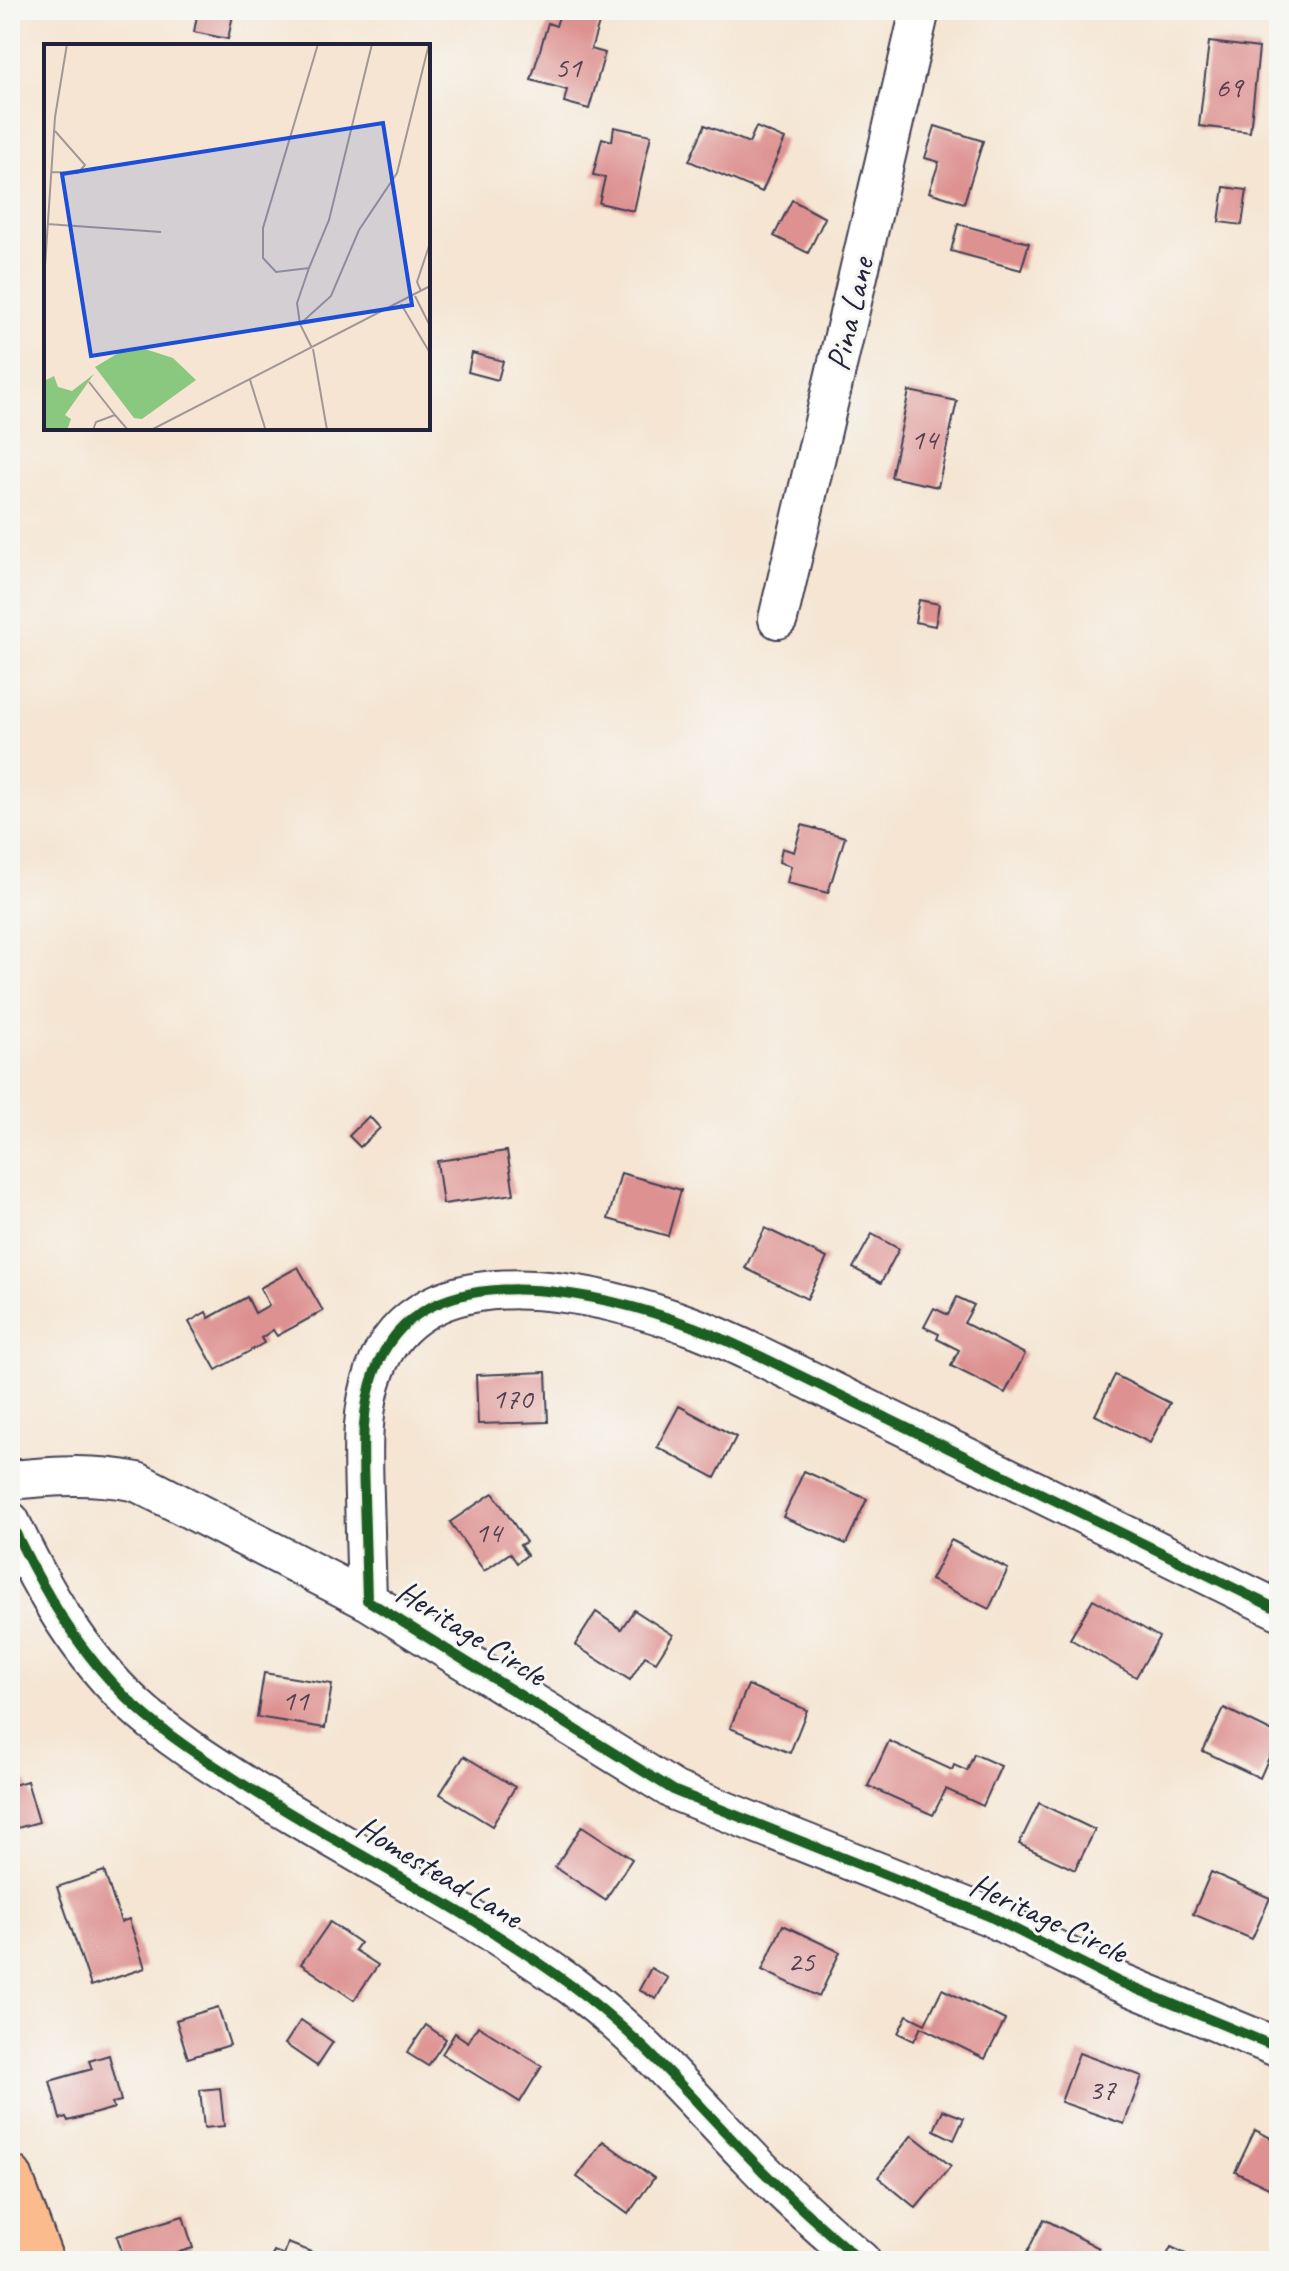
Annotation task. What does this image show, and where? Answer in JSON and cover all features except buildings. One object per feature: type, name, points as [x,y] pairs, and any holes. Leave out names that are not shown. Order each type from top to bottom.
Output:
[{"type":"main road","points":[[12,2190],[41,2261]]},
{"type":"street","name":"Pina Lane","points":[[778,619],[920,10]]},
{"type":"street","name":"Heritage Circle","points":[[367,1600],[363,1439],[366,1401],[375,1370],[388,1345],[407,1323],[429,1306],[470,1293],[523,1290],[562,1293],[625,1305],[694,1327],[774,1363],[1279,1610]]},
{"type":"street","name":"Heritage Circle","points":[[10,1480],[74,1474],[102,1475],[137,1482],[367,1600],[675,1791],[989,1916],[1117,1981],[1279,2048]]},
{"type":"street","name":"Homestead Lane","points":[[10,1521],[34,1572],[76,1639],[116,1687],[152,1721],[186,1748],[433,1897],[573,1987],[614,2020],[690,2093],[800,2209],[861,2261]]},
{"type":"cycle path","points":[[1279,1610],[735,1345],[694,1327],[611,1302],[564,1293],[516,1289],[471,1293],[431,1307],[398,1332],[375,1371],[370,1386],[363,1449],[367,1600],[675,1791],[989,1916],[1117,1981],[1279,2048]]},
{"type":"cycle path","points":[[10,1521],[49,1596],[79,1643],[135,1706],[194,1752],[257,1793],[496,1934],[597,2005],[643,2046],[777,2185],[861,2261]]}]
